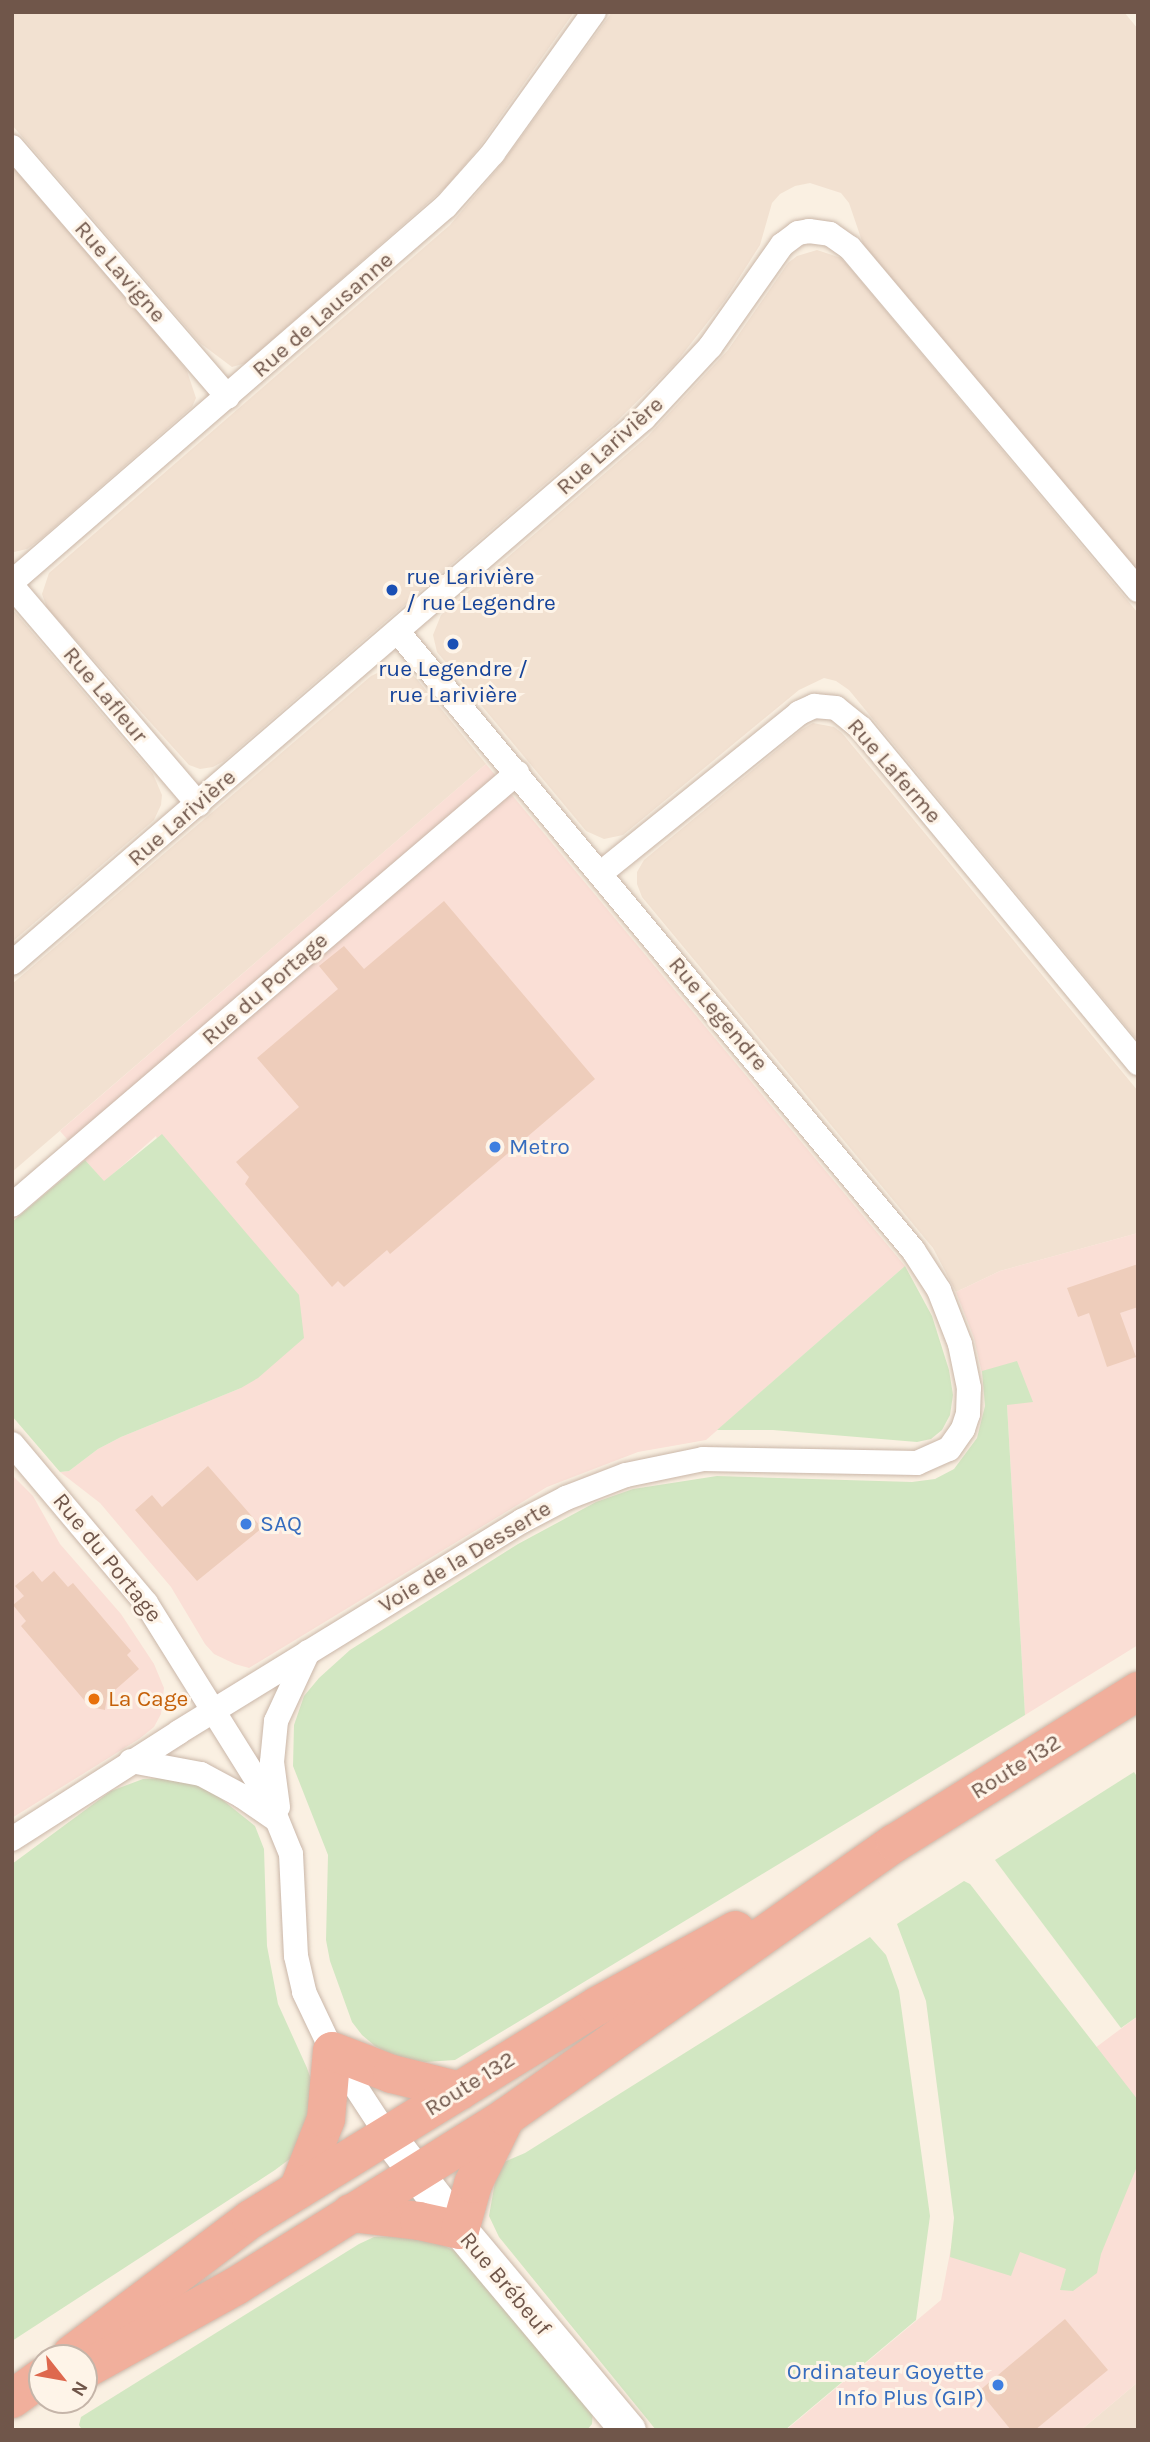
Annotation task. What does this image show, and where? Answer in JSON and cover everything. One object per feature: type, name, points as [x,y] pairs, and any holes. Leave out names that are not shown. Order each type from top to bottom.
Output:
[{"type":"highway","name":"Route 132","points":[[98,2362],[236,2286],[506,2117],[895,1843],[1138,1691]]},
{"type":"highway","name":"Route 132","points":[[86,2344],[251,2220],[298,2190],[597,2006],[895,1843]]},
{"type":"highway","points":[[298,2190],[326,2119],[332,2051],[392,2074],[460,2091]]},
{"type":"highway","points":[[351,2213],[419,2221],[460,2230],[473,2184],[506,2117]]},
{"type":"highway","points":[[12,2399],[28,2387]]},
{"type":"highway","points":[[12,2410],[28,2401]]},
{"type":"street","name":"Rue de Lausanne","points":[[12,584],[452,200],[493,153],[594,12]]},
{"type":"street","name":"Rue Lavigne","points":[[12,147],[228,397]]},
{"type":"street","name":"Rue Larivière","points":[[12,963],[644,418],[710,347],[790,237],[809,231],[830,234],[850,248],[1138,590]]},
{"type":"street","name":"Rue Lafleur","points":[[12,584],[198,804]]},
{"type":"street","name":"Rue Legendre","points":[[398,632],[601,873],[923,1264],[946,1304],[960,1344],[969,1388],[968,1414],[963,1429]]},
{"type":"street","name":"Rue Laferme","points":[[601,873],[799,713],[814,706],[836,708],[861,728],[1138,1063]]},
{"type":"street","name":"Rue du Portage","points":[[12,1205],[517,773]]},
{"type":"street","name":"Voie de la Desserte","points":[[12,1839],[309,1652],[522,1521],[566,1498],[616,1478],[676,1464],[716,1459],[917,1463],[949,1449],[963,1429]]},
{"type":"street","name":"Rue du Portage","points":[[12,1444],[129,1580],[160,1622],[270,1800],[293,1868],[295,1943],[301,1980],[316,2020],[332,2051],[387,2135]]},
{"type":"street","name":"Rue du Portage","points":[[279,1822],[272,1762],[276,1721],[309,1652]]},
{"type":"street","points":[[131,1762],[201,1774],[242,1796],[279,1822]]},
{"type":"street","name":"Rue Brébeuf","points":[[387,2135],[460,2230],[628,2430]]},
{"type":"shaded area","points":[[12,12],[574,12],[478,149],[447,186],[246,363],[232,367],[200,343],[12,125]]},
{"type":"shaded area","points":[[612,12],[1124,12],[1138,29],[1138,573],[863,244],[849,203],[841,193],[810,183],[795,186],[780,194],[772,203],[760,245],[725,300],[674,365],[614,424],[224,761],[213,767],[200,769],[189,765],[47,608],[42,594],[49,573],[450,225],[503,162]]},
{"type":"shaded area","points":[[12,166],[174,354],[187,371],[196,398],[192,407],[42,538],[27,549],[14,552]]},
{"type":"shaded area","points":[[817,250],[841,258],[850,268],[1138,613],[1138,1041],[849,690],[836,681],[824,678],[799,690],[623,835],[604,839],[586,831],[437,652],[433,635],[441,615],[648,436],[728,350],[788,263],[797,256]]},
{"type":"shaded area","points":[[12,609],[153,774],[162,795],[154,820],[12,942]]},
{"type":"shaded area","points":[[388,668],[408,671],[416,678],[486,764],[12,1172],[12,984],[371,676]]},
{"type":"shaded area","points":[[813,723],[834,727],[842,733],[1138,1091],[1138,1233],[1000,1271],[956,1292],[933,1248],[642,897],[637,884],[637,872],[644,860],[801,730]]},
{"type":"shaded area","points":[[486,764],[905,1266],[706,1440],[638,1452],[547,1487],[249,1668],[214,1654],[205,1644],[171,1587],[100,1503],[60,1472],[69,1471],[98,1449],[121,1437],[241,1388],[156,1136],[104,1182],[60,1131]]},
{"type":"shaded area","points":[[1138,1233],[1138,1645],[1025,1715],[1007,1405],[985,1406],[986,1391],[974,1338],[956,1292],[1000,1271]]},
{"type":"shaded area","points":[[12,1475],[33,1496],[60,1544],[121,1614],[154,1664],[164,1688],[161,1714],[154,1727],[12,1818]]},
{"type":"shaded area","points":[[1138,2016],[1138,2100],[1095,2048]]},
{"type":"shaded area","points":[[1138,2164],[1138,2382],[1081,2430],[786,2430],[941,2300],[954,2232]]},
{"type":"shaded area","points":[[1138,2382],[1138,2430],[1081,2430]]},
{"type":"green space","points":[[162,1134],[299,1295],[304,1338],[258,1378],[241,1388],[121,1437],[98,1449],[69,1471],[60,1472],[12,1416],[12,1222],[85,1160],[104,1181]]},
{"type":"green space","points":[[905,1266],[932,1316],[949,1370],[953,1395],[950,1415],[942,1430],[931,1439],[917,1442],[773,1430],[717,1430]]},
{"type":"green space","points":[[1017,1361],[1033,1402],[1007,1405],[1025,1715],[455,2060],[425,2062],[398,2058],[375,2046],[362,2035],[352,2022],[330,1961],[326,1940],[328,1855],[293,1766],[294,1725],[304,1696],[319,1678],[350,1650],[518,1544],[596,1502],[633,1489],[717,1476],[912,1482],[935,1479],[954,1469],[977,1438],[985,1406],[982,1371]]},
{"type":"green space","points":[[1134,1772],[1138,1778],[1138,2016],[1121,2028],[995,1860]]},
{"type":"green space","points":[[143,1779],[194,1781],[214,1793],[255,1826],[264,1849],[267,1946],[278,2004],[307,2068],[314,2088],[314,2106],[291,2158],[12,2341],[12,1864],[111,1791]]},
{"type":"green space","points":[[964,1881],[970,1884],[1138,2100],[1138,2164],[1101,2254],[1097,2273],[1073,2291],[1060,2290],[1066,2269],[1020,2252],[1011,2276],[950,2257],[954,2218],[926,2001],[897,1924]]},
{"type":"green space","points":[[870,1937],[886,1955],[899,1991],[930,2216],[916,2320],[785,2430],[656,2430],[499,2237],[489,2216],[495,2182],[504,2162],[525,2153]]},
{"type":"green space","points":[[403,2236],[432,2240],[457,2252],[593,2409],[592,2424],[587,2430],[82,2430],[79,2425],[81,2417],[86,2414],[98,2414],[98,2406],[374,2237]]},
{"type":"building","points":[[444,901],[595,1079],[390,1254],[387,1250],[344,1287],[338,1281],[332,1287],[245,1184],[249,1177],[236,1162],[299,1107],[257,1058],[338,989],[319,966],[344,946],[364,969]]},
{"type":"building","points":[[1138,1264],[1138,1307],[1120,1313],[1136,1357],[1107,1367],[1089,1313],[1078,1317],[1067,1288]]},
{"type":"building","points":[[208,1466],[262,1528],[197,1581],[135,1510],[152,1495],[162,1507]]},
{"type":"building","points":[[33,1571],[42,1582],[54,1571],[68,1587],[73,1583],[131,1651],[127,1655],[139,1669],[107,1697],[105,1710],[90,1707],[21,1626],[26,1621],[13,1605],[24,1596],[15,1586]]},
{"type":"building","points":[[1065,2319],[1108,2370],[1035,2430],[1011,2430],[979,2391]]},
{"type":"place","name":"rue Larivière / rue Legendre","points":[[392,590]]},
{"type":"place","name":"rue Legendre / rue Larivière","points":[[453,644]]},
{"type":"place","name":"Metro","points":[[495,1147]]},
{"type":"place","name":"SAQ","points":[[246,1524]]},
{"type":"place","name":"La Cage","points":[[94,1699]]},
{"type":"place","name":"Ordinateur Goyette Info Plus (GIP)","points":[[998,2385]]}]
